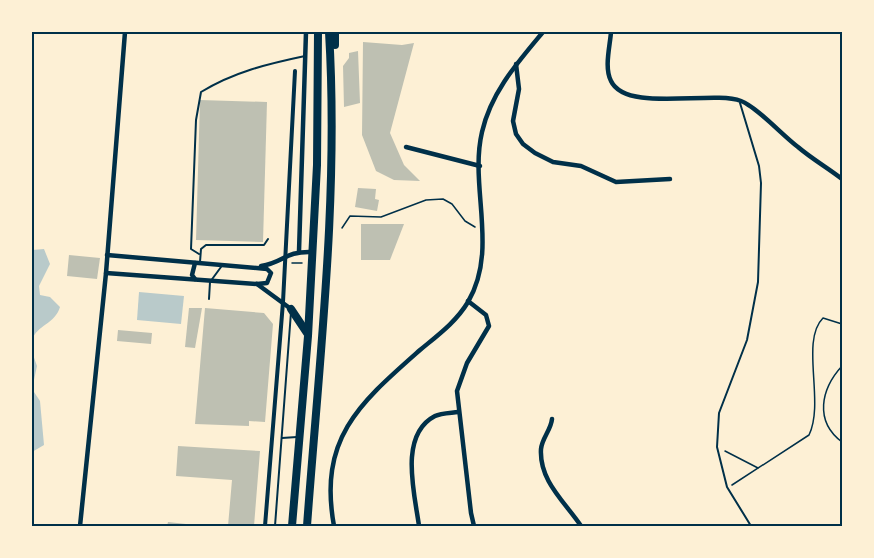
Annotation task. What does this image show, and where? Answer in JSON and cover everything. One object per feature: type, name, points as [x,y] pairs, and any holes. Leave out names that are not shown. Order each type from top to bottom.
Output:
[{"type":"main road","points":[[292,526],[308,336],[317,165],[318,34],[307,32]]},
{"type":"main road","points":[[329,32],[332,80]]},
{"type":"main road","points":[[307,526],[330,211],[335,32]]},
{"type":"main road","points":[[291,309],[308,336]]},
{"type":"street","points":[[80,526],[106,273],[125,32]]},
{"type":"street","points":[[299,252],[307,32]]},
{"type":"street","points":[[334,526],[332,475],[334,460],[345,427],[376,389],[454,321],[468,302],[479,275],[483,233],[481,134],[500,88],[516,64],[543,32]]},
{"type":"street","points":[[611,32],[608,74],[611,82],[623,94],[671,99],[713,98],[740,101],[753,109],[799,149],[843,179]]},
{"type":"street","points":[[516,64],[519,89],[513,121],[519,139],[534,153],[553,162],[581,166],[616,182],[670,180]]},
{"type":"street","points":[[265,526],[283,302],[295,72]]},
{"type":"street","points":[[406,147],[480,166]]},
{"type":"street","points":[[254,267],[272,265],[285,256],[299,252],[312,252]]},
{"type":"street","points":[[106,273],[257,284],[267,283],[271,273],[267,269],[254,267],[107,255]]},
{"type":"street","points":[[195,279],[192,275],[197,263]]},
{"type":"street","points":[[257,284],[291,309]]},
{"type":"street","points":[[468,302],[486,315],[489,326],[467,363],[457,391],[474,526]]},
{"type":"street","points":[[420,526],[412,453],[424,423],[437,415],[458,412]]},
{"type":"street","points":[[552,418],[551,427],[541,446],[541,463],[546,479],[581,526]]},
{"type":"lane","points":[[199,254],[191,249],[198,100],[201,92],[225,77],[305,56]]},
{"type":"lane","points":[[740,101],[762,183],[758,282],[747,340],[719,413],[717,447],[727,487],[751,526]]},
{"type":"lane","points":[[197,263],[199,254],[206,245],[256,246],[264,245],[268,239]]},
{"type":"lane","points":[[209,299],[210,282],[223,265]]},
{"type":"lane","points":[[275,526],[291,309]]},
{"type":"lane","points":[[282,438],[300,437]]},
{"type":"path","points":[[342,228],[350,216],[381,217],[426,201],[443,199],[452,204],[465,221],[483,233]]},
{"type":"path","points":[[727,487],[810,435],[815,400],[812,347],[814,333],[823,318],[843,324]]},
{"type":"path","points":[[843,366],[835,374],[822,400],[824,419],[834,435],[843,442]]},
{"type":"path","points":[[815,400],[822,400]]},
{"type":"path","points":[[717,447],[759,469]]},
{"type":"shaded area","points":[[44,249],[50,264],[39,286],[40,295],[50,297],[60,307],[58,313],[34,335],[32,340],[32,250]]},
{"type":"shaded area","points":[[139,292],[184,296],[181,324],[137,320]]},
{"type":"shaded area","points":[[32,352],[37,366],[32,389]]},
{"type":"shaded area","points":[[32,389],[40,401],[44,445],[32,452]]},
{"type":"building","points":[[363,42],[402,45],[414,43],[390,133],[404,165],[420,181],[394,180],[376,171],[362,135]]},
{"type":"building","points":[[358,51],[360,103],[344,107],[343,66],[349,58],[349,53]]},
{"type":"building","points":[[200,100],[267,102],[263,242],[196,240]]},
{"type":"building","points":[[358,188],[376,189],[375,199],[379,200],[377,211],[355,207]]},
{"type":"building","points":[[361,224],[404,224],[390,260],[361,260]]},
{"type":"building","points":[[69,255],[100,258],[97,279],[67,276]]},
{"type":"building","points":[[189,308],[202,308],[195,348],[185,347]]},
{"type":"building","points":[[205,308],[264,313],[273,324],[265,422],[249,421],[249,426],[195,424]]},
{"type":"building","points":[[118,330],[152,333],[151,344],[117,341]]},
{"type":"building","points":[[178,446],[260,451],[254,526],[228,526],[232,480],[176,476]]},
{"type":"building","points":[[168,522],[195,525],[195,526],[167,526]]}]
